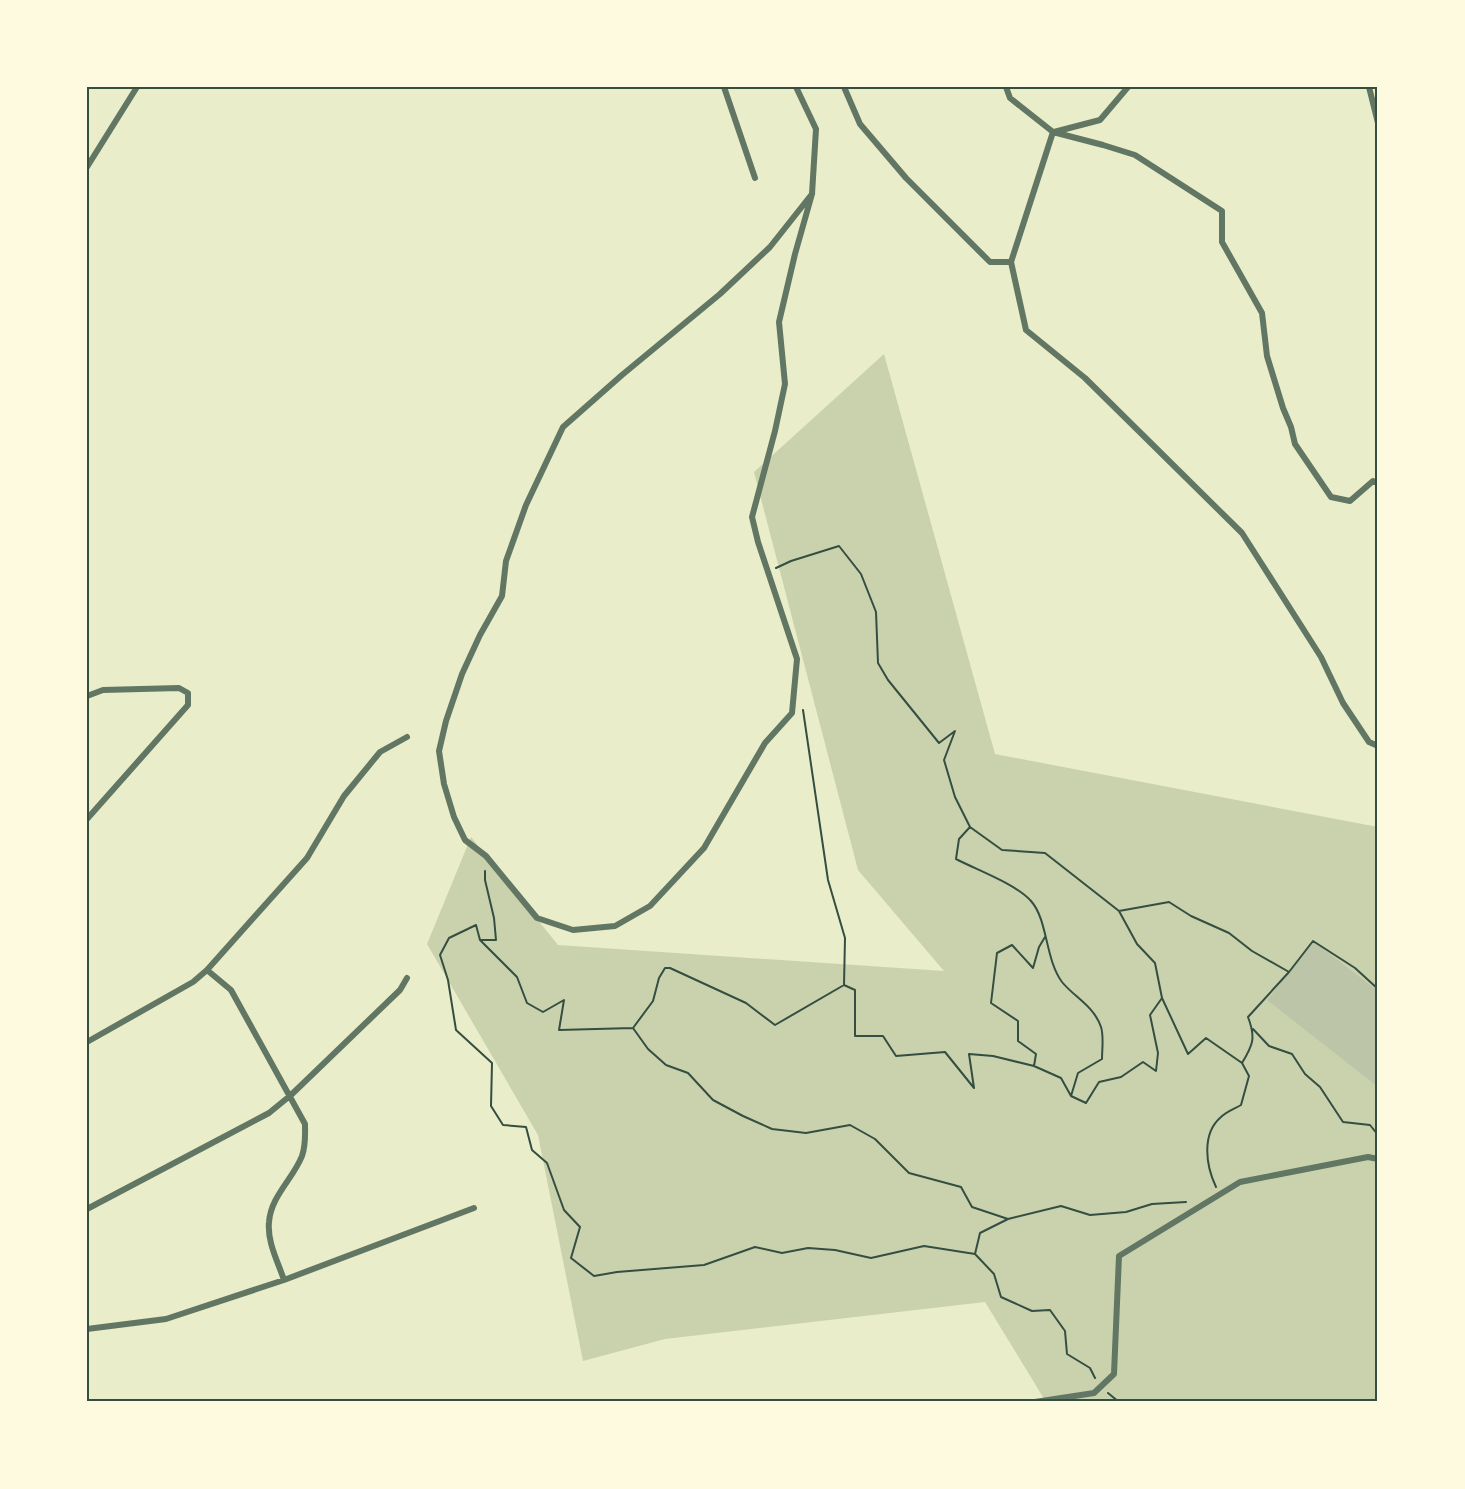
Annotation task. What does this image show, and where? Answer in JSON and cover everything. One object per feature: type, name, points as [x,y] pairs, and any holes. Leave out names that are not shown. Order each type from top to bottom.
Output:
[{"type":"street","points":[[87,167],[137,87]]},
{"type":"street","points":[[724,87],[755,178]]},
{"type":"street","points":[[796,87],[816,129],[812,194],[779,322],[785,384],[752,517],[758,542],[797,659],[792,713],[765,743],[704,848],[650,906],[615,926],[573,930],[537,918],[486,856],[465,840],[454,817],[444,784],[439,752],[446,721],[462,674],[502,596],[506,561],[526,506],[563,427],[720,294],[770,247],[812,194]]},
{"type":"street","points":[[844,87],[860,124],[906,178],[990,262],[1011,262]]},
{"type":"street","points":[[1006,87],[1010,98],[1053,132],[1135,155],[1222,211],[1222,242],[1262,313],[1267,356],[1295,444],[1331,497],[1350,501],[1373,481],[1378,483]]},
{"type":"street","points":[[1053,132],[1100,120],[1128,87]]},
{"type":"street","points":[[1369,87],[1378,123]]},
{"type":"street","points":[[1053,132],[1011,262],[1026,330],[1085,378],[1242,533],[1321,657],[1342,703],[1369,742],[1378,746]]},
{"type":"street","points":[[87,696],[103,690],[179,688],[188,693],[188,705],[87,819]]},
{"type":"street","points":[[87,1042],[192,982],[207,970],[307,858],[344,796],[380,752],[407,737]]},
{"type":"street","points":[[207,970],[231,990],[305,1124],[306,1142],[301,1157],[274,1203],[269,1221],[269,1237],[284,1280]]},
{"type":"street","points":[[87,1209],[269,1113],[291,1095],[400,990],[407,978]]},
{"type":"street","points":[[1035,1402],[1094,1394],[1114,1374],[1119,1256],[1240,1182],[1368,1157],[1378,1159]]},
{"type":"street","points":[[87,1329],[166,1319],[284,1280],[474,1208]]},
{"type":"path","points":[[769,571],[791,561],[839,546],[861,574],[876,612],[878,663],[883,671],[939,743],[955,731],[944,760],[955,797],[970,827],[1002,850],[1045,853],[1119,911],[1137,944],[1155,963],[1162,998],[1188,1054],[1206,1038],[1242,1063],[1249,1076],[1241,1105],[1219,1118],[1208,1137],[1209,1172],[1219,1195]]},
{"type":"path","points":[[803,706],[828,880],[845,938],[844,985]]},
{"type":"path","points":[[970,827],[958,839],[956,859],[1021,892],[1033,903],[1049,956],[1062,982],[1087,1005],[1101,1027],[1102,1059],[1078,1073],[1071,1096]]},
{"type":"path","points":[[480,940],[496,940],[494,918],[484,880],[486,856]]},
{"type":"path","points":[[1119,911],[1169,902],[1191,916],[1229,933],[1252,951],[1289,972]]},
{"type":"path","points":[[633,1028],[559,1030],[564,1000],[543,1012],[527,1003],[517,977],[480,940],[476,925],[448,938],[440,955],[448,980],[456,1030],[492,1063],[491,1106],[503,1125],[526,1127],[532,1150],[547,1163],[564,1210],[580,1227],[571,1258],[594,1276],[704,1265],[755,1247],[782,1253],[808,1248],[835,1250],[871,1258],[924,1246],[975,1254],[994,1274],[1001,1297],[1032,1311],[1050,1310],[1065,1331],[1066,1354],[1090,1368],[1101,1387],[1119,1402]]},
{"type":"path","points":[[1034,1066],[1036,1054],[1018,1041],[1018,1021],[991,1003],[997,952],[1012,945],[1033,968],[1039,947],[1045,937]]},
{"type":"path","points":[[1242,1063],[1252,1046],[1252,1028],[1248,1017],[1289,972],[1313,941],[1355,968],[1378,989]]},
{"type":"path","points":[[633,1028],[653,1001],[665,968],[676,970],[746,1003],[775,1025],[844,985]]},
{"type":"path","points":[[844,985],[855,990],[855,1036],[883,1036],[896,1056],[945,1052],[974,1088],[969,1054],[993,1056],[1034,1066],[1061,1078],[1071,1096],[1086,1103],[1099,1082],[1120,1077],[1143,1062],[1156,1071],[1158,1053],[1150,1015],[1162,998]]},
{"type":"path","points":[[633,1028],[648,1049],[666,1065],[688,1073],[713,1100],[743,1116],[772,1129],[806,1133],[850,1125],[875,1139],[909,1173],[961,1187],[972,1207],[1008,1219]]},
{"type":"path","points":[[1252,1028],[1269,1046],[1292,1054],[1305,1074],[1320,1087],[1342,1122],[1370,1125],[1378,1135]]},
{"type":"path","points":[[975,1254],[980,1233],[1008,1219],[1061,1206],[1090,1215],[1126,1212],[1152,1204],[1186,1202]]},
{"type":"green space","points":[[884,354],[995,754],[1378,827],[1378,1402],[1046,1402],[985,1302],[665,1339],[583,1361],[538,1135],[427,944],[471,837],[558,945],[944,971],[858,870],[754,472]]},
{"type":"building","points":[[1313,941],[1378,991],[1378,1087],[1267,1000]]}]
